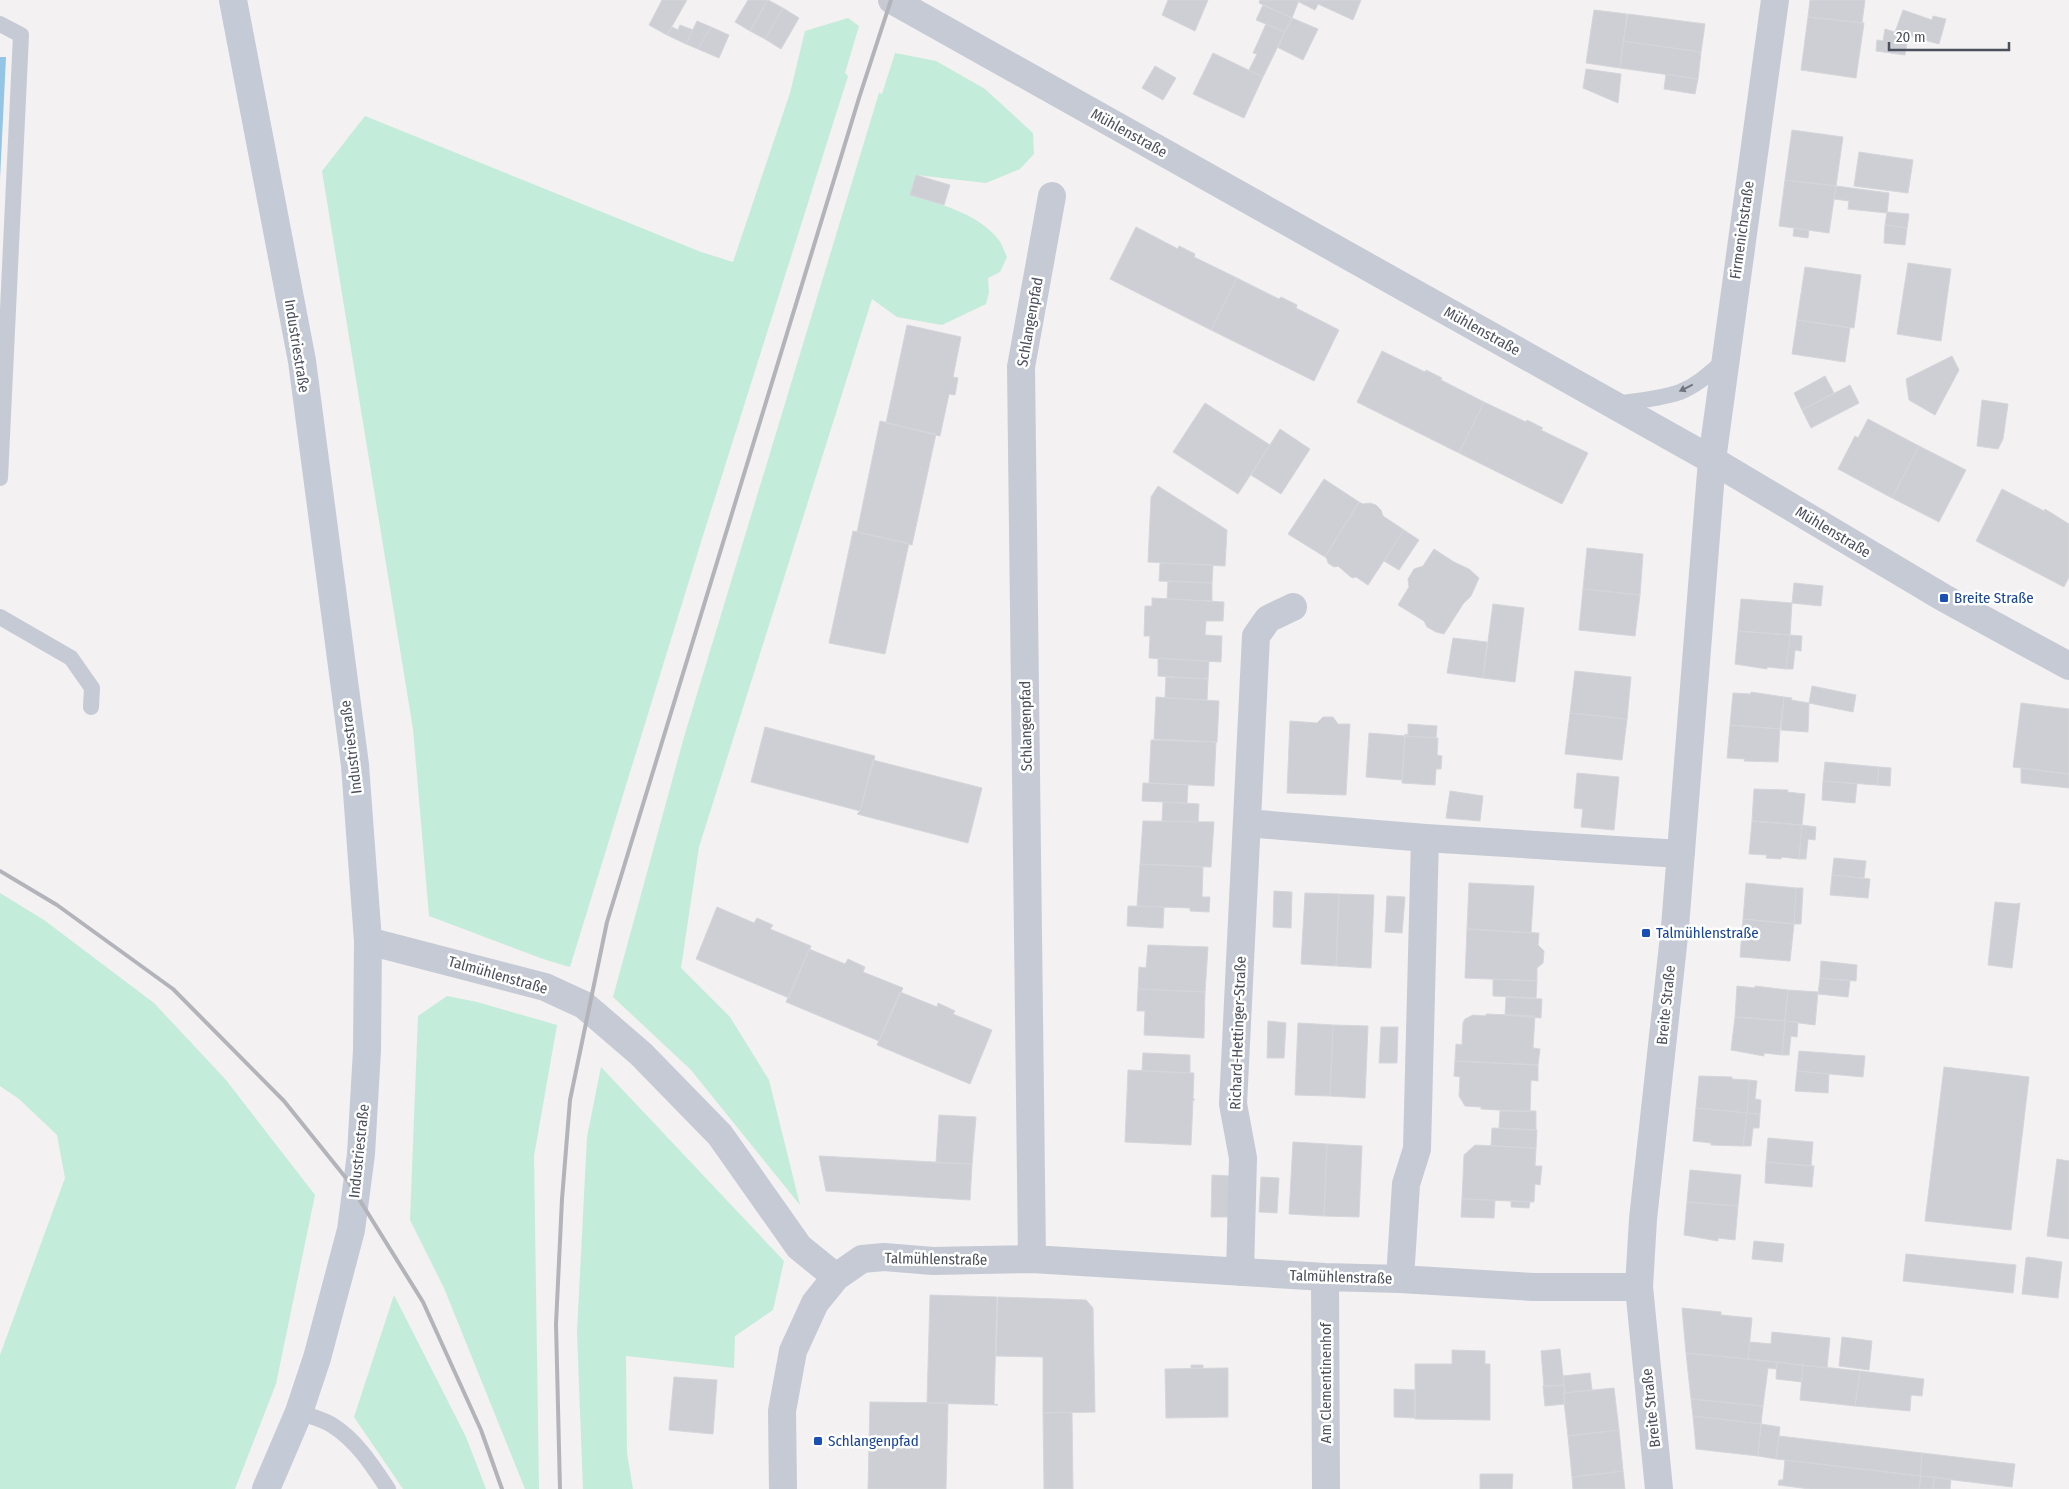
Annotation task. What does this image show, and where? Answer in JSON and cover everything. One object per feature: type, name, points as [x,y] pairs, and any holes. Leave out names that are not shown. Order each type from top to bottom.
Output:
[{"type":"main road","name":"Industriestraße","points":[[233,0],[302,362],[355,765],[368,941],[367,1050],[361,1154],[351,1230],[317,1358],[299,1412],[266,1489]]},
{"type":"street","name":"Mühlenstraße","points":[[892,0],[1712,460],[1944,598],[2069,666]]},
{"type":"street","name":"Firmenichstraße","points":[[1712,460],[1775,0]]},
{"type":"street","name":"Schlangenpfad","points":[[1032,1259],[1021,367],[1052,196]]},
{"type":"street","name":"Breite Straße","points":[[1659,1489],[1640,1287],[1643,1219],[1675,928],[1712,460]]},
{"type":"street","name":"Richard-Hettinger-Straße","points":[[1240,1272],[1243,1158],[1233,1104],[1256,636],[1268,619],[1292,607]]},
{"type":"street","points":[[1247,823],[1425,838],[1681,854]]},
{"type":"street","points":[[1400,1279],[1406,1184],[1417,1149],[1425,838]]},
{"type":"street","name":"Talmühlenstraße","points":[[368,941],[545,987],[584,1006],[641,1054],[720,1135],[799,1246],[836,1277],[862,1260],[884,1257],[933,1261],[1032,1259],[1325,1277],[1400,1279],[1533,1287],[1640,1287]]},
{"type":"street","points":[[783,1489],[782,1411],[793,1351],[815,1304],[836,1277]]},
{"type":"street","name":"Am Clementinenhof","points":[[1325,1277],[1326,1489]]},
{"type":"lane","points":[[0,24],[21,35],[0,478]]},
{"type":"lane","points":[[1612,404],[1680,392],[1703,380],[1725,360]]},
{"type":"lane","points":[[0,617],[71,658],[92,688],[91,707]]},
{"type":"lane","points":[[299,1412],[330,1424],[363,1450],[388,1489]]},
{"type":"green space","points":[[848,18],[859,26],[845,73],[848,76],[701,542],[570,967],[543,959],[429,916],[413,729],[322,171],[365,116],[701,252],[733,262],[790,93],[805,31]]},
{"type":"green space","points":[[895,53],[936,61],[985,89],[1033,133],[1034,154],[1020,169],[986,183],[916,175],[910,195],[957,211],[980,222],[998,239],[1007,257],[1000,272],[988,278],[989,292],[986,304],[942,325],[897,317],[872,299],[699,847],[681,968],[730,1017],[769,1080],[800,1205],[691,1070],[613,997],[684,737],[879,93],[882,94]]},
{"type":"green space","points":[[0,893],[44,920],[154,1003],[226,1080],[315,1195],[276,1384],[235,1489],[0,1489],[0,1355],[65,1178],[57,1135],[19,1099],[0,1086]]},
{"type":"green space","points":[[447,996],[477,1002],[557,1025],[534,1156],[539,1489],[525,1489],[444,1288],[410,1220],[418,1016]]},
{"type":"green space","points":[[601,1067],[784,1261],[773,1310],[735,1336],[734,1368],[626,1356],[627,1453],[633,1489],[583,1489],[577,1332],[587,1137]]},
{"type":"green space","points":[[394,1295],[466,1437],[486,1489],[403,1489],[354,1417]]},
{"type":"water","points":[[0,57],[6,57],[0,179]]},
{"type":"building","points":[[662,0],[687,0],[667,35],[649,25]]},
{"type":"building","points":[[748,0],[768,0],[750,31],[735,22]]},
{"type":"building","points":[[768,0],[783,8],[765,39],[750,31]]},
{"type":"building","points":[[1168,0],[1208,0],[1195,31],[1162,15]]},
{"type":"building","points":[[1260,0],[1299,0],[1292,18],[1259,3]]},
{"type":"building","points":[[1299,0],[1361,0],[1353,20],[1318,4],[1315,10],[1299,2]]},
{"type":"building","points":[[1810,0],[1865,0],[1862,23],[1808,17]]},
{"type":"building","points":[[1263,5],[1292,18],[1285,32],[1256,20]]},
{"type":"building","points":[[783,8],[799,18],[781,49],[765,39]]},
{"type":"building","points":[[1594,10],[1627,14],[1620,68],[1586,63]]},
{"type":"building","points":[[1903,10],[1932,20],[1933,16],[1946,19],[1939,44],[1895,32]]},
{"type":"building","points":[[1628,14],[1705,24],[1701,52],[1623,41]]},
{"type":"building","points":[[1808,17],[1864,23],[1856,78],[1801,70]]},
{"type":"building","points":[[1292,18],[1318,29],[1303,60],[1277,47]]},
{"type":"building","points":[[697,21],[711,27],[698,49],[686,44]]},
{"type":"building","points":[[1266,24],[1285,32],[1263,77],[1249,70],[1257,54],[1253,53]]},
{"type":"building","points":[[680,25],[693,30],[686,44],[667,35],[672,27],[678,30]]},
{"type":"building","points":[[711,27],[729,35],[719,58],[698,49]]},
{"type":"building","points":[[1885,29],[1908,36],[1905,55],[1876,51],[1877,40],[1883,41]]},
{"type":"building","points":[[1623,41],[1701,52],[1698,79],[1620,68]]},
{"type":"building","points":[[1213,53],[1263,77],[1244,118],[1193,94]]},
{"type":"building","points":[[1155,66],[1176,78],[1163,100],[1142,88]]},
{"type":"building","points":[[1586,69],[1621,74],[1618,103],[1583,88]]},
{"type":"building","points":[[1666,74],[1698,79],[1695,94],[1664,89]]},
{"type":"building","points":[[1792,130],[1843,137],[1836,186],[1785,180]]},
{"type":"building","points":[[1859,152],[1913,160],[1908,193],[1854,186]]},
{"type":"building","points":[[916,175],[950,185],[944,205],[910,195]]},
{"type":"building","points":[[1785,180],[1836,186],[1829,233],[1779,226]]},
{"type":"building","points":[[1836,186],[1889,193],[1887,213],[1848,209],[1849,201],[1834,199]]},
{"type":"building","points":[[1887,212],[1909,214],[1907,228],[1885,225]]},
{"type":"building","points":[[1885,225],[1907,228],[1905,245],[1884,243]]},
{"type":"building","points":[[1136,227],[1178,249],[1179,246],[1195,254],[1194,257],[1237,278],[1211,330],[1110,279]]},
{"type":"building","points":[[1794,228],[1809,230],[1808,238],[1793,236]]},
{"type":"building","points":[[1908,263],[1951,269],[1941,341],[1897,334]]},
{"type":"building","points":[[1805,267],[1861,275],[1854,328],[1797,320]]},
{"type":"building","points":[[1237,278],[1279,299],[1281,297],[1297,305],[1296,308],[1339,330],[1314,381],[1211,330]]},
{"type":"building","points":[[1797,320],[1850,328],[1845,362],[1792,354]]},
{"type":"building","points":[[907,325],[961,337],[953,377],[958,378],[955,395],[949,394],[940,436],[886,423]]},
{"type":"building","points":[[1382,351],[1425,372],[1426,370],[1442,378],[1441,380],[1484,402],[1459,453],[1357,402]]},
{"type":"building","points":[[1952,356],[1959,370],[1935,415],[1909,400],[1906,379]]},
{"type":"building","points":[[1825,376],[1834,393],[1802,410],[1794,393]]},
{"type":"building","points":[[1850,385],[1859,403],[1811,428],[1802,410]]},
{"type":"building","points":[[1982,400],[2008,404],[2003,439],[1998,449],[1977,446]]},
{"type":"building","points":[[1484,402],[1526,422],[1527,420],[1543,428],[1541,430],[1588,453],[1562,504],[1459,453]]},
{"type":"building","points":[[1205,403],[1270,445],[1238,494],[1173,452]]},
{"type":"building","points":[[1868,419],[1919,446],[1892,498],[1838,469],[1855,436],[1858,438]]},
{"type":"building","points":[[880,421],[936,434],[912,545],[857,532]]},
{"type":"building","points":[[1280,429],[1310,449],[1281,494],[1251,475]]},
{"type":"building","points":[[1919,446],[1966,470],[1939,522],[1892,498]]},
{"type":"building","points":[[1324,479],[1359,502],[1325,557],[1288,534]]},
{"type":"building","points":[[1158,486],[1227,530],[1225,566],[1148,562],[1151,497]]},
{"type":"building","points":[[2002,489],[2044,511],[2045,509],[2069,524],[2069,577],[2064,587],[1976,541]]},
{"type":"building","points":[[1359,502],[1376,505],[1381,510],[1383,516],[1404,530],[1368,585],[1356,577],[1352,578],[1338,566],[1334,567],[1328,563],[1325,557]]},
{"type":"building","points":[[1404,530],[1419,540],[1399,570],[1384,561]]},
{"type":"building","points":[[853,531],[909,543],[885,654],[829,643]]},
{"type":"building","points":[[1587,548],[1643,554],[1640,595],[1583,589]]},
{"type":"building","points":[[1434,549],[1469,569],[1479,578],[1471,596],[1463,604],[1444,634],[1427,627],[1424,621],[1398,605],[1409,587],[1408,579],[1414,569],[1423,566]]},
{"type":"building","points":[[1160,563],[1213,565],[1212,583],[1159,581]]},
{"type":"building","points":[[1168,581],[1212,583],[1212,601],[1167,599]]},
{"type":"building","points":[[1794,583],[1823,586],[1821,606],[1792,603]]},
{"type":"building","points":[[1583,589],[1640,595],[1635,636],[1579,630]]},
{"type":"building","points":[[1152,598],[1224,602],[1223,621],[1206,621],[1205,635],[1222,636],[1221,662],[1149,658],[1150,636],[1144,636],[1145,606],[1152,606]]},
{"type":"building","points":[[1741,599],[1792,603],[1790,635],[1738,631]]},
{"type":"building","points":[[1493,604],[1524,608],[1515,682],[1483,678]]},
{"type":"building","points":[[1738,631],[1790,635],[1786,669],[1767,667],[1767,669],[1735,664]]},
{"type":"building","points":[[1790,635],[1802,636],[1801,651],[1795,650],[1793,669],[1786,669]]},
{"type":"building","points":[[1453,638],[1487,642],[1483,678],[1447,673]]},
{"type":"building","points":[[1158,658],[1209,661],[1208,679],[1158,676]]},
{"type":"building","points":[[1575,671],[1631,677],[1627,719],[1570,713]]},
{"type":"building","points":[[1166,677],[1208,679],[1207,700],[1165,698]]},
{"type":"building","points":[[1812,686],[1856,695],[1853,712],[1809,703]]},
{"type":"building","points":[[1751,692],[1784,697],[1780,729],[1730,725],[1733,693],[1751,694]]},
{"type":"building","points":[[1156,697],[1219,701],[1217,742],[1154,739]]},
{"type":"building","points":[[1784,697],[1809,703],[1808,732],[1781,730]]},
{"type":"building","points":[[2021,703],[2069,709],[2069,774],[2013,767]]},
{"type":"building","points":[[1570,713],[1627,719],[1622,760],[1565,754]]},
{"type":"building","points":[[1323,717],[1333,717],[1338,724],[1350,724],[1346,795],[1287,793],[1290,721],[1317,723]]},
{"type":"building","points":[[1408,724],[1437,726],[1436,738],[1405,736],[1405,734],[1408,735]]},
{"type":"building","points":[[1730,725],[1780,729],[1778,762],[1744,761],[1745,759],[1727,758]]},
{"type":"building","points":[[765,727],[875,756],[860,811],[751,782]]},
{"type":"building","points":[[1369,733],[1405,736],[1402,780],[1366,777]]},
{"type":"building","points":[[1405,736],[1438,738],[1437,755],[1442,756],[1441,769],[1436,769],[1435,785],[1402,783]]},
{"type":"building","points":[[1151,740],[1216,742],[1214,786],[1149,783]]},
{"type":"building","points":[[873,760],[982,788],[968,843],[857,814],[860,811]]},
{"type":"building","points":[[1825,762],[1879,767],[1877,785],[1823,781]]},
{"type":"building","points":[[1879,767],[1891,768],[1890,786],[1877,785]]},
{"type":"building","points":[[2021,768],[2069,774],[2069,788],[2021,783]]},
{"type":"building","points":[[1577,773],[1619,777],[1614,830],[1581,827],[1583,809],[1574,808]]},
{"type":"building","points":[[1823,781],[1857,784],[1855,803],[1822,800]]},
{"type":"building","points":[[1143,783],[1188,785],[1187,803],[1142,801]]},
{"type":"building","points":[[1754,789],[1788,790],[1787,792],[1805,794],[1802,825],[1752,821]]},
{"type":"building","points":[[1450,791],[1483,796],[1480,821],[1446,818]]},
{"type":"building","points":[[1163,802],[1199,804],[1198,822],[1162,821]]},
{"type":"building","points":[[1143,821],[1214,822],[1211,867],[1140,864]]},
{"type":"building","points":[[1752,821],[1802,825],[1799,859],[1766,858],[1767,855],[1749,854]]},
{"type":"building","points":[[1802,825],[1816,827],[1815,840],[1808,839],[1806,859],[1799,859]]},
{"type":"building","points":[[1834,858],[1866,861],[1864,878],[1832,875]]},
{"type":"building","points":[[1140,864],[1203,867],[1202,897],[1210,897],[1209,912],[1190,911],[1190,908],[1137,906]]},
{"type":"building","points":[[1832,875],[1870,879],[1868,898],[1830,895]]},
{"type":"building","points":[[1469,883],[1534,886],[1531,933],[1467,929]]},
{"type":"building","points":[[1746,883],[1796,888],[1794,924],[1743,919]]},
{"type":"building","points":[[1796,888],[1803,888],[1801,924],[1794,924]]},
{"type":"building","points":[[1274,891],[1292,892],[1291,928],[1273,927]]},
{"type":"building","points":[[1305,893],[1339,894],[1336,966],[1301,964]]},
{"type":"building","points":[[1339,894],[1374,895],[1371,968],[1336,966]]},
{"type":"building","points":[[1387,896],[1405,897],[1402,933],[1385,932]]},
{"type":"building","points":[[1995,902],[2020,903],[2012,968],[1988,965]]},
{"type":"building","points":[[1128,906],[1164,907],[1163,928],[1127,926]]},
{"type":"building","points":[[717,907],[754,923],[757,918],[773,925],[770,929],[811,946],[789,998],[696,959]]},
{"type":"building","points":[[1743,919],[1794,924],[1790,961],[1740,957]]},
{"type":"building","points":[[1467,929],[1539,933],[1538,945],[1544,951],[1543,963],[1537,968],[1537,981],[1465,978]]},
{"type":"building","points":[[1148,945],[1208,947],[1205,992],[1138,989],[1139,967],[1146,968]]},
{"type":"building","points":[[809,949],[845,964],[848,959],[865,967],[863,972],[903,988],[879,1041],[786,1002]]},
{"type":"building","points":[[1821,961],[1857,965],[1856,981],[1820,978]]},
{"type":"building","points":[[1820,978],[1850,981],[1848,997],[1818,994]]},
{"type":"building","points":[[1493,979],[1537,981],[1536,998],[1493,996]]},
{"type":"building","points":[[1737,986],[1788,990],[1785,1021],[1735,1017]]},
{"type":"building","points":[[1138,989],[1205,992],[1204,1038],[1144,1035],[1145,1011],[1137,1011]]},
{"type":"building","points":[[1788,990],[1818,992],[1815,1025],[1785,1021]]},
{"type":"building","points":[[900,992],[937,1007],[938,1003],[955,1011],[953,1014],[992,1030],[970,1084],[877,1045]]},
{"type":"building","points":[[1506,997],[1542,999],[1541,1018],[1505,1015]]},
{"type":"building","points":[[1486,1014],[1535,1016],[1533,1048],[1540,1049],[1538,1065],[1455,1061],[1456,1044],[1462,1045],[1463,1023],[1465,1019],[1473,1015],[1486,1016]]},
{"type":"building","points":[[1735,1017],[1785,1021],[1782,1055],[1764,1053],[1764,1056],[1731,1050]]},
{"type":"building","points":[[1268,1021],[1286,1023],[1284,1058],[1267,1058]]},
{"type":"building","points":[[1785,1021],[1798,1022],[1797,1037],[1791,1036],[1789,1055],[1782,1055]]},
{"type":"building","points":[[1298,1023],[1333,1025],[1330,1096],[1295,1095]]},
{"type":"building","points":[[1333,1025],[1368,1026],[1365,1098],[1330,1096]]},
{"type":"building","points":[[1381,1027],[1398,1027],[1397,1063],[1379,1063]]},
{"type":"building","points":[[1799,1051],[1865,1056],[1863,1077],[1797,1071]]},
{"type":"building","points":[[1143,1053],[1190,1055],[1190,1073],[1142,1071]]},
{"type":"building","points":[[1455,1061],[1538,1065],[1538,1081],[1531,1080],[1530,1112],[1481,1109],[1481,1107],[1465,1106],[1459,1096],[1460,1077],[1454,1076]]},
{"type":"building","points":[[1944,1067],[2029,1077],[2011,1230],[1925,1221]]},
{"type":"building","points":[[1128,1070],[1194,1073],[1193,1098],[1195,1100],[1193,1100],[1191,1145],[1125,1142]]},
{"type":"building","points":[[1797,1071],[1829,1074],[1828,1093],[1795,1091]]},
{"type":"building","points":[[1699,1076],[1732,1077],[1732,1079],[1749,1080],[1747,1113],[1696,1108]]},
{"type":"building","points":[[1749,1080],[1757,1081],[1755,1099],[1761,1100],[1760,1114],[1747,1113]]},
{"type":"building","points":[[1696,1108],[1747,1113],[1743,1146],[1711,1145],[1711,1143],[1693,1141]]},
{"type":"building","points":[[1500,1111],[1536,1111],[1536,1130],[1499,1128]]},
{"type":"building","points":[[1747,1113],[1760,1114],[1759,1128],[1753,1128],[1751,1146],[1743,1146]]},
{"type":"building","points":[[939,1115],[976,1117],[972,1164],[936,1163]]},
{"type":"building","points":[[1492,1128],[1537,1130],[1536,1148],[1491,1146]]},
{"type":"building","points":[[1768,1138],[1813,1142],[1811,1166],[1766,1162]]},
{"type":"building","points":[[1293,1142],[1327,1144],[1324,1216],[1289,1214]]},
{"type":"building","points":[[1327,1144],[1362,1146],[1359,1217],[1324,1216]]},
{"type":"building","points":[[1475,1145],[1536,1148],[1535,1166],[1542,1166],[1540,1185],[1535,1184],[1534,1202],[1462,1199],[1464,1155]]},
{"type":"building","points":[[819,1156],[972,1164],[970,1200],[826,1191]]},
{"type":"building","points":[[2057,1159],[2069,1161],[2069,1239],[2047,1236]]},
{"type":"building","points":[[1766,1162],[1814,1166],[1812,1187],[1765,1183]]},
{"type":"building","points":[[1690,1170],[1741,1175],[1738,1206],[1687,1202]]},
{"type":"building","points":[[1212,1175],[1230,1176],[1228,1217],[1211,1217]]},
{"type":"building","points":[[1261,1177],[1279,1178],[1277,1213],[1259,1212]]},
{"type":"building","points":[[1462,1199],[1495,1200],[1494,1218],[1461,1217]]},
{"type":"building","points":[[1511,1201],[1530,1202],[1529,1208],[1511,1207]]},
{"type":"building","points":[[1687,1202],[1738,1206],[1735,1240],[1718,1238],[1718,1241],[1684,1235]]},
{"type":"building","points":[[1754,1241],[1784,1244],[1782,1262],[1752,1259]]},
{"type":"building","points":[[1906,1254],[2016,1265],[2013,1293],[1903,1281]]},
{"type":"building","points":[[2026,1258],[2062,1262],[2058,1298],[2022,1294]]},
{"type":"building","points":[[930,1295],[997,1297],[994,1404],[998,1405],[927,1403]]},
{"type":"building","points":[[998,1297],[1086,1300],[1093,1308],[1095,1412],[1043,1413],[1043,1357],[996,1356]]},
{"type":"building","points":[[1682,1308],[1721,1312],[1721,1315],[1752,1318],[1748,1359],[1686,1353]]},
{"type":"building","points":[[1772,1332],[1830,1338],[1827,1368],[1748,1359],[1750,1342],[1771,1344]]},
{"type":"building","points":[[1842,1337],[1872,1341],[1869,1370],[1839,1366]]},
{"type":"building","points":[[1560,1349],[1564,1385],[1544,1387],[1541,1351]]},
{"type":"building","points":[[1452,1350],[1485,1351],[1485,1364],[1490,1364],[1490,1420],[1415,1419],[1415,1364],[1452,1364]]},
{"type":"building","points":[[1686,1353],[1777,1362],[1776,1369],[1768,1368],[1763,1406],[1691,1399]]},
{"type":"building","points":[[1777,1362],[1803,1365],[1802,1382],[1776,1379]]},
{"type":"building","points":[[1191,1365],[1203,1365],[1203,1368],[1191,1368]]},
{"type":"building","points":[[1803,1365],[1860,1371],[1855,1406],[1800,1400]]},
{"type":"building","points":[[1228,1368],[1228,1417],[1166,1418],[1165,1369]]},
{"type":"building","points":[[1860,1371],[1924,1379],[1922,1396],[1911,1395],[1910,1411],[1855,1406]]},
{"type":"building","points":[[1590,1373],[1592,1390],[1565,1393],[1563,1376]]},
{"type":"building","points":[[674,1377],[717,1380],[713,1434],[669,1430]]},
{"type":"building","points":[[1564,1385],[1565,1404],[1545,1406],[1543,1386]]},
{"type":"building","points":[[1614,1388],[1619,1430],[1568,1436],[1563,1393]]},
{"type":"building","points":[[1394,1389],[1415,1390],[1415,1418],[1394,1417]]},
{"type":"building","points":[[1691,1399],[1763,1406],[1761,1424],[1693,1416]]},
{"type":"building","points":[[870,1402],[948,1403],[946,1489],[868,1489]]},
{"type":"building","points":[[1072,1412],[1073,1489],[1044,1489],[1043,1413]]},
{"type":"building","points":[[1693,1416],[1761,1424],[1758,1456],[1696,1449]]},
{"type":"building","points":[[1761,1424],[1780,1427],[1776,1459],[1758,1456]]},
{"type":"building","points":[[1619,1430],[1623,1471],[1572,1477],[1568,1436]]},
{"type":"building","points":[[1779,1436],[1922,1453],[1920,1476],[1776,1459]]},
{"type":"building","points":[[1922,1453],[2015,1464],[2012,1487],[1920,1476]]},
{"type":"building","points":[[1785,1460],[1921,1476],[1919,1489],[1810,1489],[1778,1485],[1779,1480],[1783,1480]]},
{"type":"building","points":[[1623,1471],[1625,1489],[1573,1489],[1572,1477]]},
{"type":"building","points":[[1480,1474],[1513,1474],[1512,1489],[1480,1489]]},
{"type":"building","points":[[1921,1476],[1934,1477],[1933,1489],[1919,1489]]},
{"type":"building","points":[[1934,1477],[1951,1479],[1950,1489],[1933,1489]]},
{"type":"railway","points":[[560,1489],[556,1324],[562,1199],[570,1100],[607,922],[859,98],[891,0]]},
{"type":"railway","points":[[0,871],[57,905],[173,989],[284,1101],[346,1178],[423,1302],[481,1430],[502,1489]]},
{"type":"place","name":"Breite Straße","points":[[1944,598]]},
{"type":"place","name":"Talmühlenstraße","points":[[1646,933]]},
{"type":"place","name":"Schlangenpfad","points":[[818,1441]]}]
